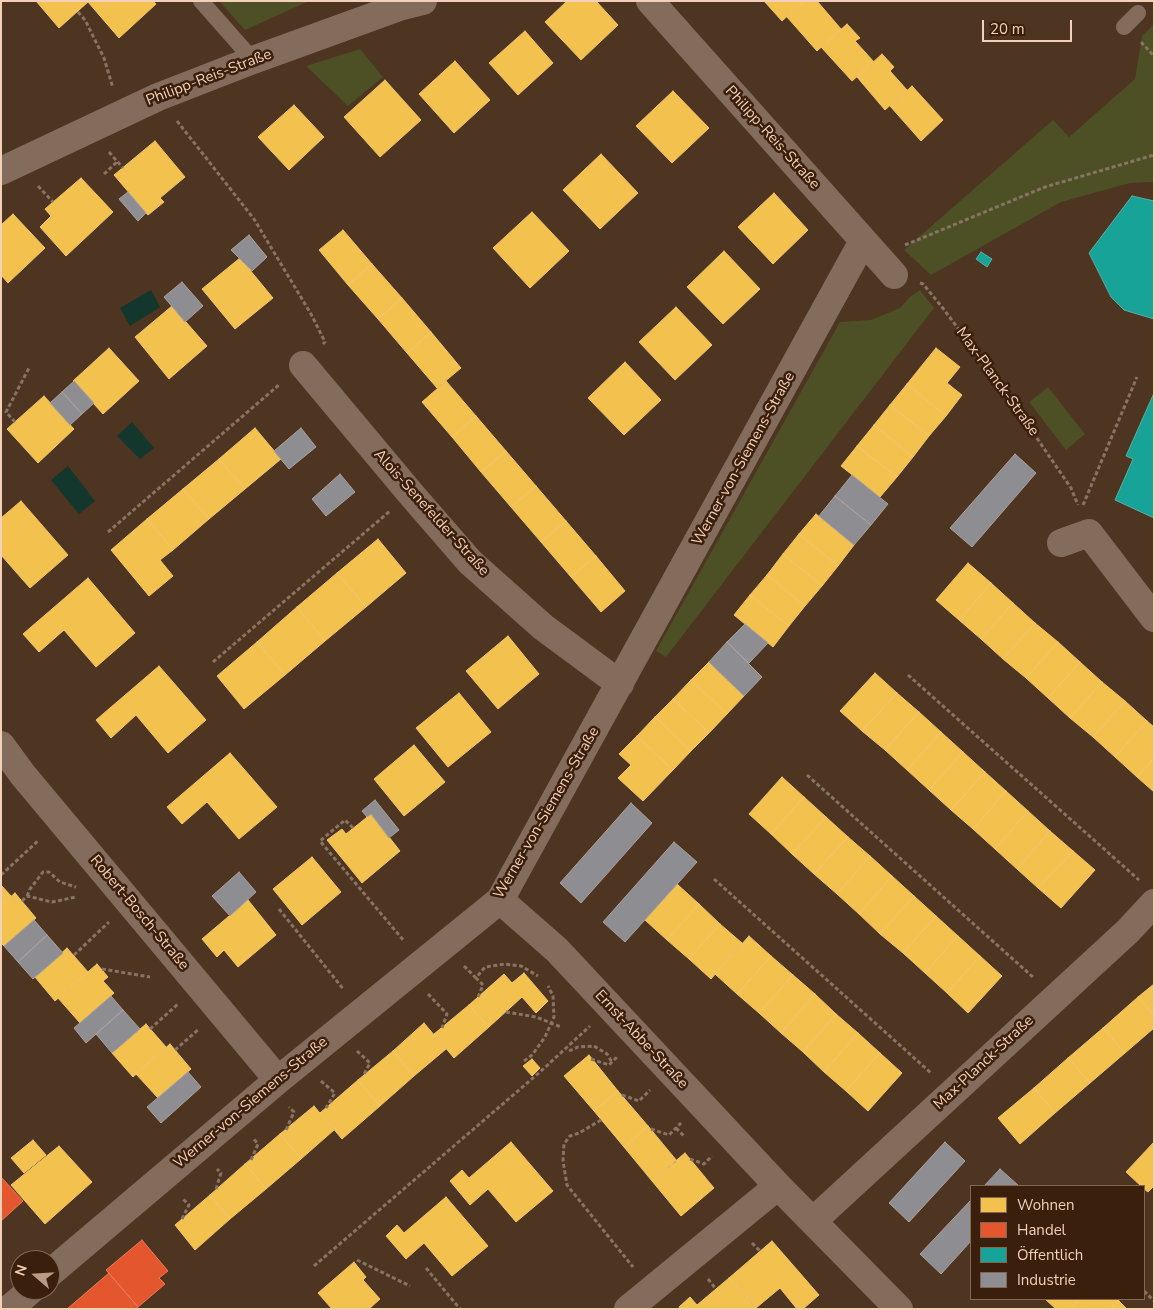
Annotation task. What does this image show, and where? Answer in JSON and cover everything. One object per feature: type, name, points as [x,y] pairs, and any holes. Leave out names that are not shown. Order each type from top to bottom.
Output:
[{"type":"street","name":"Philipp-Reis-Straße","points":[[1,171],[158,97],[399,7],[423,1]]},
{"type":"street","name":"Philipp-Reis-Straße","points":[[650,1],[894,275]]},
{"type":"street","name":"Werner-von-Siemens-Straße","points":[[60,1265],[278,1080],[500,900],[863,241]]},
{"type":"street","name":"Alois-Senefelder-Straße","points":[[304,364],[411,494],[470,562],[543,627],[620,684]]},
{"type":"street","points":[[1061,543],[1089,533],[1154,618]]},
{"type":"street","name":"Robert-Bosch-Straße","points":[[1,745],[23,775],[278,1080]]},
{"type":"street","name":"Max-Planck-Straße","points":[[813,1221],[1128,930],[1148,893]]},
{"type":"street","name":"Ernst-Abbe-Straße","points":[[500,900],[557,950],[778,1186],[899,1309]]},
{"type":"street","points":[[628,1309],[778,1186]]},
{"type":"street","points":[[9,1309],[19,1300]]},
{"type":"lane","points":[[201,1],[253,60]]},
{"type":"lane","points":[[1124,27],[1138,13]]},
{"type":"path","points":[[78,12],[85,20],[104,58],[122,114]]},
{"type":"path","points":[[108,532],[304,364],[325,342],[311,314],[254,220],[158,97]]},
{"type":"path","points":[[902,246],[1045,187],[1154,155]]},
{"type":"path","points":[[104,174],[117,162]]},
{"type":"path","name":"Max-Planck-Straße","points":[[894,275],[923,284],[942,307],[1004,390],[1071,488],[1080,510],[1137,377]]},
{"type":"path","points":[[15,422],[6,412],[30,368]]},
{"type":"path","points":[[213,662],[411,494]]},
{"type":"path","points":[[908,675],[1148,893]]},
{"type":"path","points":[[807,775],[1056,997]]},
{"type":"path","points":[[1,876],[60,819]]},
{"type":"path","points":[[353,828],[345,820],[320,841],[416,968],[447,1014],[442,1028]]},
{"type":"path","points":[[22,901],[43,872],[49,872],[60,882],[75,886],[83,891]]},
{"type":"path","points":[[714,879],[952,1092]]},
{"type":"path","points":[[27,896],[52,902],[76,897]]},
{"type":"path","points":[[74,955],[130,902]]},
{"type":"path","points":[[279,909],[362,1012]]},
{"type":"path","points":[[478,997],[483,985],[476,978],[485,967],[505,964],[521,966],[537,975],[548,985],[553,996],[554,1017],[545,1037],[532,1055],[524,1062]]},
{"type":"path","points":[[102,970],[150,977]]},
{"type":"path","points":[[150,1029],[199,986]]},
{"type":"path","points":[[314,1266],[540,1072],[611,1007]]},
{"type":"path","points":[[506,1012],[536,1017],[560,1027]]},
{"type":"path","points":[[569,1051],[578,1047],[594,1046],[607,1054],[612,1062]]},
{"type":"path","points":[[601,1120],[570,1136],[564,1144],[563,1161],[567,1185],[652,1289]]},
{"type":"path","points":[[676,1128],[685,1137]]},
{"type":"path","points":[[357,1260],[410,1286]]},
{"type":"path","points":[[426,1268],[460,1309]]},
{"type":"path","points":[[1145,1292],[1154,1301]]},
{"type":"shaded area","points":[[219,1],[309,1],[245,30]]},
{"type":"shaded area","points":[[1154,24],[1154,182],[1130,183],[1061,202],[931,275],[904,250],[1053,120],[1069,137],[1135,79],[1142,36]]},
{"type":"shaded area","points":[[360,49],[383,77],[348,106],[306,66]]},
{"type":"shaded area","points":[[151,290],[160,307],[130,326],[120,308]]},
{"type":"shaded area","points":[[920,290],[934,308],[666,657],[656,651],[840,322],[871,320],[900,308]]},
{"type":"shaded area","points":[[1048,387],[1085,434],[1066,450],[1029,402]]},
{"type":"shaded area","points":[[132,422],[154,448],[140,459],[117,436]]},
{"type":"shaded area","points":[[68,466],[95,501],[79,514],[51,480]]},
{"type":"building: Wohnen","points":[[36,1],[153,1],[156,4],[119,38],[88,2],[59,28]]},
{"type":"building: Wohnen","points":[[567,1],[596,1],[618,25],[581,60],[545,22]]},
{"type":"building: Wohnen","points":[[764,1],[804,1],[782,21]]},
{"type":"building: Wohnen","points":[[804,1],[817,1],[841,29],[817,51],[787,17]]},
{"type":"building: Wohnen","points":[[847,24],[860,38],[855,41],[874,62],[852,81],[821,47]]},
{"type":"building: Wohnen","points":[[525,31],[553,63],[518,95],[489,63]]},
{"type":"building: Wohnen","points":[[882,54],[894,67],[890,71],[907,90],[885,110],[857,77]]},
{"type":"building: Wohnen","points":[[455,61],[490,100],[454,133],[419,94]]},
{"type":"building: Wohnen","points":[[385,80],[421,120],[380,157],[344,117]]},
{"type":"building: Wohnen","points":[[912,86],[943,120],[921,141],[890,106]]},
{"type":"building: Wohnen","points":[[673,91],[709,128],[672,163],[636,126]]},
{"type":"building: Wohnen","points":[[294,105],[324,137],[289,170],[258,137]]},
{"type":"building: Wohnen","points":[[155,141],[185,177],[160,198],[164,202],[148,215],[114,175]]},
{"type":"building: Wohnen","points":[[601,154],[638,193],[600,229],[563,190]]},
{"type":"building: Wohnen","points":[[81,178],[113,212],[66,256],[40,227],[51,216],[45,209]]},
{"type":"building: Wohnen","points":[[774,193],[808,230],[773,264],[738,227]]},
{"type":"building: Wohnen","points":[[532,212],[569,251],[530,288],[493,248]]},
{"type":"building: Wohnen","points":[[13,214],[45,248],[8,283],[1,275],[1,225]]},
{"type":"building: Wohnen","points":[[343,230],[372,264],[348,285],[319,250]]},
{"type":"building: Wohnen","points":[[724,251],[760,289],[723,324],[687,287]]},
{"type":"building: Wohnen","points":[[240,258],[273,298],[235,329],[202,289]]},
{"type":"building: Wohnen","points":[[372,264],[402,298],[378,319],[348,285]]},
{"type":"building: Wohnen","points":[[402,298],[431,332],[407,353],[378,319]]},
{"type":"building: Wohnen","points":[[172,306],[207,346],[169,379],[135,337]]},
{"type":"building: Wohnen","points":[[676,307],[712,345],[675,380],[639,342]]},
{"type":"building: Wohnen","points":[[431,332],[461,368],[437,388],[407,353]]},
{"type":"building: Wohnen","points":[[109,348],[139,381],[103,414],[73,381]]},
{"type":"building: Wohnen","points":[[936,348],[960,367],[947,383],[962,395],[946,416],[907,384]]},
{"type":"building: Wohnen","points":[[625,362],[661,400],[624,435],[588,398]]},
{"type":"building: Wohnen","points":[[446,381],[476,416],[452,437],[422,402]]},
{"type":"building: Wohnen","points":[[907,384],[946,416],[929,436],[890,405]]},
{"type":"building: Wohnen","points":[[44,396],[74,429],[38,463],[7,429]]},
{"type":"building: Wohnen","points":[[890,405],[929,436],[913,457],[874,425]]},
{"type":"building: Wohnen","points":[[476,416],[506,451],[481,472],[452,437]]},
{"type":"building: Wohnen","points":[[874,425],[913,457],[897,477],[857,446]]},
{"type":"building: Wohnen","points":[[255,428],[281,459],[245,489],[219,459]]},
{"type":"building: Wohnen","points":[[857,446],[897,477],[880,497],[841,466]]},
{"type":"building: Wohnen","points":[[506,451],[536,486],[511,507],[481,472]]},
{"type":"building: Wohnen","points":[[219,459],[245,489],[209,519],[183,489]]},
{"type":"building: Wohnen","points":[[536,486],[566,521],[541,542],[511,507]]},
{"type":"building: Wohnen","points":[[183,489],[209,519],[173,550],[147,519]]},
{"type":"building: Wohnen","points":[[21,501],[68,555],[30,588],[1,555],[1,518]]},
{"type":"building: Wohnen","points":[[816,514],[854,545],[838,566],[799,534]]},
{"type":"building: Wohnen","points":[[147,519],[173,550],[160,560],[173,576],[149,596],[111,550]]},
{"type":"building: Wohnen","points":[[566,521],[596,556],[571,577],[541,542]]},
{"type":"building: Wohnen","points":[[799,534],[838,566],[822,586],[783,554]]},
{"type":"building: Wohnen","points":[[378,539],[406,573],[366,607],[337,573]]},
{"type":"building: Wohnen","points":[[783,554],[822,586],[805,606],[767,575]]},
{"type":"building: Wohnen","points":[[596,556],[625,591],[601,612],[571,577]]},
{"type":"building: Wohnen","points":[[968,563],[991,583],[959,620],[936,600]]},
{"type":"building: Wohnen","points":[[337,573],[366,607],[325,641],[297,607]]},
{"type":"building: Wohnen","points":[[767,575],[805,606],[789,626],[750,595]]},
{"type":"building: Wohnen","points":[[88,578],[135,633],[96,667],[64,630],[39,652],[23,634]]},
{"type":"building: Wohnen","points":[[991,583],[1013,603],[981,639],[959,620]]},
{"type":"building: Wohnen","points":[[750,595],[789,626],[773,647],[734,615]]},
{"type":"building: Wohnen","points":[[1013,603],[1035,623],[1003,659],[981,639]]},
{"type":"building: Wohnen","points":[[297,607],[325,641],[285,675],[257,642]]},
{"type":"building: Wohnen","points":[[1035,623],[1058,642],[1026,678],[1003,659]]},
{"type":"building: Wohnen","points":[[508,636],[539,674],[498,709],[466,671]]},
{"type":"building: Wohnen","points":[[257,642],[285,675],[244,709],[217,676]]},
{"type":"building: Wohnen","points":[[1058,642],[1080,662],[1048,698],[1026,678]]},
{"type":"building: Wohnen","points":[[709,662],[744,696],[727,714],[691,680]]},
{"type":"building: Wohnen","points":[[1080,662],[1102,682],[1070,718],[1048,698]]},
{"type":"building: Wohnen","points":[[159,666],[206,720],[168,753],[136,715],[111,738],[96,720]]},
{"type":"building: Wohnen","points":[[875,673],[897,693],[862,731],[840,711]]},
{"type":"building: Wohnen","points":[[691,680],[727,714],[709,733],[673,699]]},
{"type":"building: Wohnen","points":[[1102,682],[1125,701],[1093,737],[1070,718]]},
{"type":"building: Wohnen","points":[[459,693],[491,732],[448,767],[416,728]]},
{"type":"building: Wohnen","points":[[897,693],[919,712],[885,750],[862,731]]},
{"type":"building: Wohnen","points":[[673,699],[709,733],[691,751],[655,717]]},
{"type":"building: Wohnen","points":[[1125,701],[1147,721],[1115,757],[1093,737]]},
{"type":"building: Wohnen","points":[[919,712],[941,732],[907,770],[885,750]]},
{"type":"building: Wohnen","points":[[655,717],[691,751],[673,770],[637,736]]},
{"type":"building: Wohnen","points":[[1147,721],[1154,727],[1154,758],[1137,777],[1115,757]]},
{"type":"building: Wohnen","points":[[941,732],[963,752],[929,790],[907,770]]},
{"type":"building: Wohnen","points":[[637,736],[673,770],[643,801],[618,778],[631,765],[619,754]]},
{"type":"building: Wohnen","points":[[414,745],[445,782],[404,816],[374,779]]},
{"type":"building: Wohnen","points":[[963,752],[985,772],[951,810],[929,790]]},
{"type":"building: Wohnen","points":[[230,753],[277,807],[239,839],[207,802],[182,824],[167,807]]},
{"type":"building: Wohnen","points":[[1154,758],[1154,792],[1137,777]]},
{"type":"building: Wohnen","points":[[985,772],[1006,791],[973,829],[951,810]]},
{"type":"building: Wohnen","points":[[782,777],[804,797],[771,834],[749,814]]},
{"type":"building: Wohnen","points":[[1006,791],[1028,811],[995,849],[973,829]]},
{"type":"building: Wohnen","points":[[804,797],[826,817],[792,854],[771,834]]},
{"type":"building: Wohnen","points":[[1028,811],[1050,831],[1017,869],[995,849]]},
{"type":"building: Wohnen","points":[[371,814],[400,851],[362,883],[327,840],[342,829],[346,834]]},
{"type":"building: Wohnen","points":[[826,817],[848,837],[814,874],[792,854]]},
{"type":"building: Wohnen","points":[[1050,831],[1073,851],[1038,888],[1017,869]]},
{"type":"building: Wohnen","points":[[848,837],[870,856],[837,894],[814,874]]},
{"type":"building: Wohnen","points":[[1073,851],[1095,870],[1061,908],[1038,888]]},
{"type":"building: Wohnen","points":[[870,856],[892,876],[859,914],[837,894]]},
{"type":"building: Wohnen","points":[[312,857],[341,892],[302,925],[273,889]]},
{"type":"building: Wohnen","points":[[892,876],[914,896],[880,934],[859,914]]},
{"type":"building: Wohnen","points":[[677,884],[699,904],[667,940],[645,920]]},
{"type":"building: Wohnen","points":[[1,885],[11,896],[1,905]]},
{"type":"building: Wohnen","points":[[15,893],[36,918],[4,946],[1,943],[1,905]]},
{"type":"building: Wohnen","points":[[914,896],[936,916],[903,953],[880,934]]},
{"type":"building: Wohnen","points":[[248,900],[276,935],[238,967],[224,950],[217,957],[202,939]]},
{"type":"building: Wohnen","points":[[699,904],[720,924],[689,959],[667,940]]},
{"type":"building: Wohnen","points":[[936,916],[958,936],[925,973],[903,953]]},
{"type":"building: Wohnen","points":[[720,924],[742,943],[711,979],[689,959]]},
{"type":"building: Wohnen","points":[[749,936],[771,956],[737,994],[715,974]]},
{"type":"building: Wohnen","points":[[958,936],[980,956],[947,993],[925,973]]},
{"type":"building: Wohnen","points":[[67,948],[88,972],[55,1001],[35,977]]},
{"type":"building: Wohnen","points":[[771,956],[793,975],[759,1013],[737,994]]},
{"type":"building: Wohnen","points":[[980,956],[1002,976],[968,1013],[947,993]]},
{"type":"building: Wohnen","points":[[97,964],[108,977],[103,981],[114,993],[80,1023],[58,998]]},
{"type":"building: Wohnen","points":[[524,973],[548,1001],[536,1013],[522,997],[489,1027],[469,1005],[504,974],[512,983]]},
{"type":"building: Wohnen","points":[[793,975],[815,994],[781,1033],[759,1013]]},
{"type":"building: Wohnen","points":[[1154,984],[1154,1015],[1138,997]]},
{"type":"building: Wohnen","points":[[815,994],[836,1014],[803,1052],[781,1033]]},
{"type":"building: Wohnen","points":[[1138,997],[1154,1015],[1154,1028],[1125,1053],[1103,1028]]},
{"type":"building: Wohnen","points":[[469,1005],[489,1027],[454,1058],[434,1034]]},
{"type":"building: Wohnen","points":[[836,1014],[858,1033],[824,1072],[803,1052]]},
{"type":"building: Wohnen","points":[[424,1023],[446,1049],[414,1076],[393,1051]]},
{"type":"building: Wohnen","points":[[146,1024],[166,1047],[133,1077],[112,1053]]},
{"type":"building: Wohnen","points":[[1103,1028],[1125,1053],[1090,1083],[1068,1058]]},
{"type":"building: Wohnen","points":[[858,1033],[880,1053],[846,1091],[824,1072]]},
{"type":"building: Wohnen","points":[[170,1044],[191,1069],[158,1098],[136,1074]]},
{"type":"building: Wohnen","points":[[393,1051],[414,1076],[380,1106],[358,1080]]},
{"type":"building: Wohnen","points":[[880,1053],[902,1073],[868,1111],[846,1091]]},
{"type":"building: Wohnen","points":[[589,1055],[618,1091],[594,1111],[564,1076]]},
{"type":"building: Wohnen","points":[[1068,1058],[1090,1083],[1055,1113],[1034,1088]]},
{"type":"building: Wohnen","points":[[532,1059],[540,1068],[532,1076],[523,1066]]},
{"type":"building: Wohnen","points":[[358,1080],[380,1106],[342,1139],[320,1113]]},
{"type":"building: Wohnen","points":[[1034,1088],[1055,1113],[1020,1144],[998,1118]]},
{"type":"building: Wohnen","points":[[618,1091],[648,1126],[624,1147],[594,1111]]},
{"type":"building: Wohnen","points":[[314,1106],[334,1130],[301,1159],[280,1134]]},
{"type":"building: Wohnen","points":[[648,1126],[677,1161],[652,1181],[624,1147]]},
{"type":"building: Wohnen","points":[[280,1134],[301,1159],[266,1189],[245,1164]]},
{"type":"building: Wohnen","points":[[33,1140],[46,1155],[24,1173],[11,1158]]},
{"type":"building: Wohnen","points":[[511,1142],[553,1191],[516,1222],[488,1189],[470,1205],[450,1181],[462,1170],[469,1178]]},
{"type":"building: Wohnen","points":[[1154,1142],[1154,1186],[1148,1192],[1145,1190],[1145,1185],[1140,1185],[1126,1172]]},
{"type":"building: Wohnen","points":[[59,1146],[92,1182],[45,1224],[11,1185]]},
{"type":"building: Wohnen","points":[[685,1153],[714,1188],[681,1216],[652,1181]]},
{"type":"building: Wohnen","points":[[245,1164],[266,1189],[230,1219],[210,1195]]},
{"type":"building: Wohnen","points":[[210,1195],[230,1219],[195,1250],[175,1225]]},
{"type":"building: Wohnen","points":[[446,1197],[488,1246],[452,1276],[424,1243],[406,1259],[386,1236],[397,1225],[404,1233]]},
{"type":"building: Wohnen","points":[[772,1241],[819,1295],[803,1309],[797,1309],[780,1288],[756,1308],[729,1278]]},
{"type":"building: Wohnen","points":[[354,1262],[366,1277],[363,1280],[380,1299],[369,1309],[332,1309],[318,1293]]},
{"type":"building: Wohnen","points":[[729,1278],[756,1309],[680,1309],[679,1307],[690,1297],[697,1305]]},
{"type":"building: Wohnen","points":[[1046,1300],[1079,1300],[1070,1309],[1056,1309]]},
{"type":"building: Wohnen","points":[[1079,1300],[1119,1301],[1111,1309],[1070,1309]]},
{"type":"building: Wohnen","points":[[1119,1301],[1127,1309],[1111,1309]]},
{"type":"building: Handel","points":[[1,1177],[23,1201],[1,1221]]},
{"type":"building: Handel","points":[[142,1240],[168,1271],[159,1278],[165,1284],[138,1307],[106,1270]]},
{"type":"building: Handel","points":[[109,1273],[138,1307],[136,1309],[67,1309]]},
{"type":"building: Öffentlich","points":[[1132,196],[1154,201],[1154,319],[1124,310],[1111,297],[1089,253]]},
{"type":"building: Öffentlich","points":[[981,252],[992,259],[987,267],[976,259]]},
{"type":"building: Öffentlich","points":[[1154,393],[1154,518],[1115,500],[1133,459],[1126,456]]},
{"type":"building: Industrie","points":[[128,192],[146,213],[138,221],[119,199]]},
{"type":"building: Industrie","points":[[249,235],[267,257],[252,271],[231,250]]},
{"type":"building: Industrie","points":[[182,282],[203,306],[185,322],[164,297]]},
{"type":"building: Industrie","points":[[74,381],[94,403],[82,414],[62,392]]},
{"type":"building: Industrie","points":[[62,392],[82,414],[70,425],[50,403]]},
{"type":"building: Industrie","points":[[301,428],[316,447],[289,469],[274,451]]},
{"type":"building: Industrie","points":[[1015,454],[1036,473],[972,547],[950,528]]},
{"type":"building: Industrie","points":[[340,474],[355,492],[326,516],[312,499]]},
{"type":"building: Industrie","points":[[852,475],[888,504],[871,525],[835,496]]},
{"type":"building: Industrie","points":[[835,496],[871,525],[854,545],[819,516]]},
{"type":"building: Industrie","points":[[745,624],[768,643],[749,663],[727,642]]},
{"type":"building: Industrie","points":[[727,642],[762,677],[744,696],[709,662]]},
{"type":"building: Industrie","points":[[375,800],[399,830],[389,838],[371,814],[367,817],[362,811]]},
{"type":"building: Industrie","points":[[631,803],[652,823],[581,903],[560,883]]},
{"type":"building: Industrie","points":[[674,842],[697,862],[625,942],[603,922]]},
{"type":"building: Industrie","points":[[239,872],[256,892],[230,916],[212,896]]},
{"type":"building: Industrie","points":[[34,920],[47,935],[18,962],[4,946]]},
{"type":"building: Industrie","points":[[47,935],[63,953],[33,979],[18,962]]},
{"type":"building: Industrie","points":[[111,996],[123,1010],[86,1043],[74,1028]]},
{"type":"building: Industrie","points":[[123,1010],[140,1029],[112,1053],[96,1034]]},
{"type":"building: Industrie","points":[[188,1072],[201,1087],[161,1123],[147,1107]]},
{"type":"building: Industrie","points":[[945,1142],[965,1161],[909,1222],[889,1203]]},
{"type":"building: Industrie","points":[[1000,1169],[1018,1185],[985,1185]]},
{"type":"building: Industrie","points":[[970,1201],[970,1242],[941,1274],[920,1254]]}]
